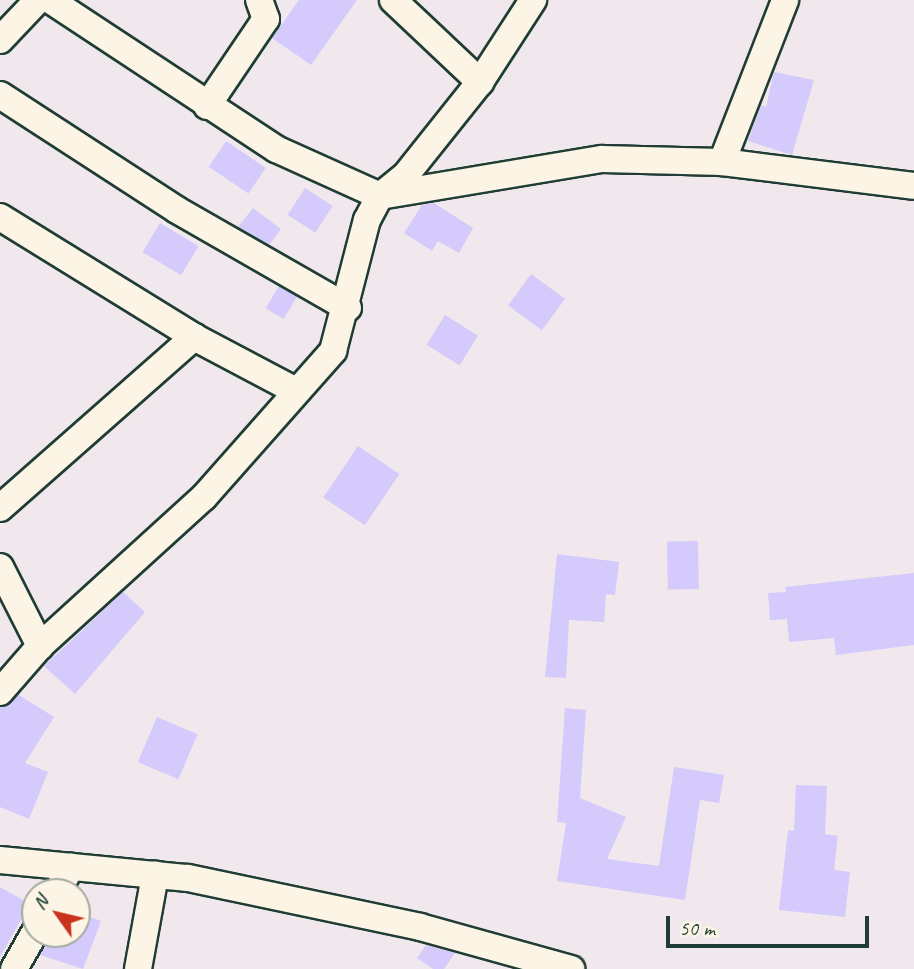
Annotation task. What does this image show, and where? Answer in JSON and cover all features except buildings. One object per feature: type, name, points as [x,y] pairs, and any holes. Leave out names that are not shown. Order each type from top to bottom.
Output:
[{"type":"street","points":[[0,40],[38,0]]},
{"type":"street","points":[[50,0],[276,149],[380,196],[602,159],[722,162],[914,186]]},
{"type":"street","points":[[207,106],[265,19],[259,0]]},
{"type":"street","points":[[393,0],[480,82]]},
{"type":"street","points":[[0,692],[40,646],[204,497],[333,351],[348,309],[367,220],[380,196],[405,176],[480,82],[532,0]]},
{"type":"street","points":[[722,162],[785,0]]},
{"type":"street","points":[[0,95],[177,210],[348,309]]},
{"type":"street","points":[[0,217],[194,337],[296,391]]},
{"type":"street","points":[[0,508],[194,337]]},
{"type":"street","points":[[0,567],[40,646]]},
{"type":"street","points":[[0,860],[155,875],[420,926],[571,969]]},
{"type":"street","points":[[65,878],[71,867]]},
{"type":"street","points":[[138,969],[155,875]]},
{"type":"street","points":[[13,969],[25,948]]}]
